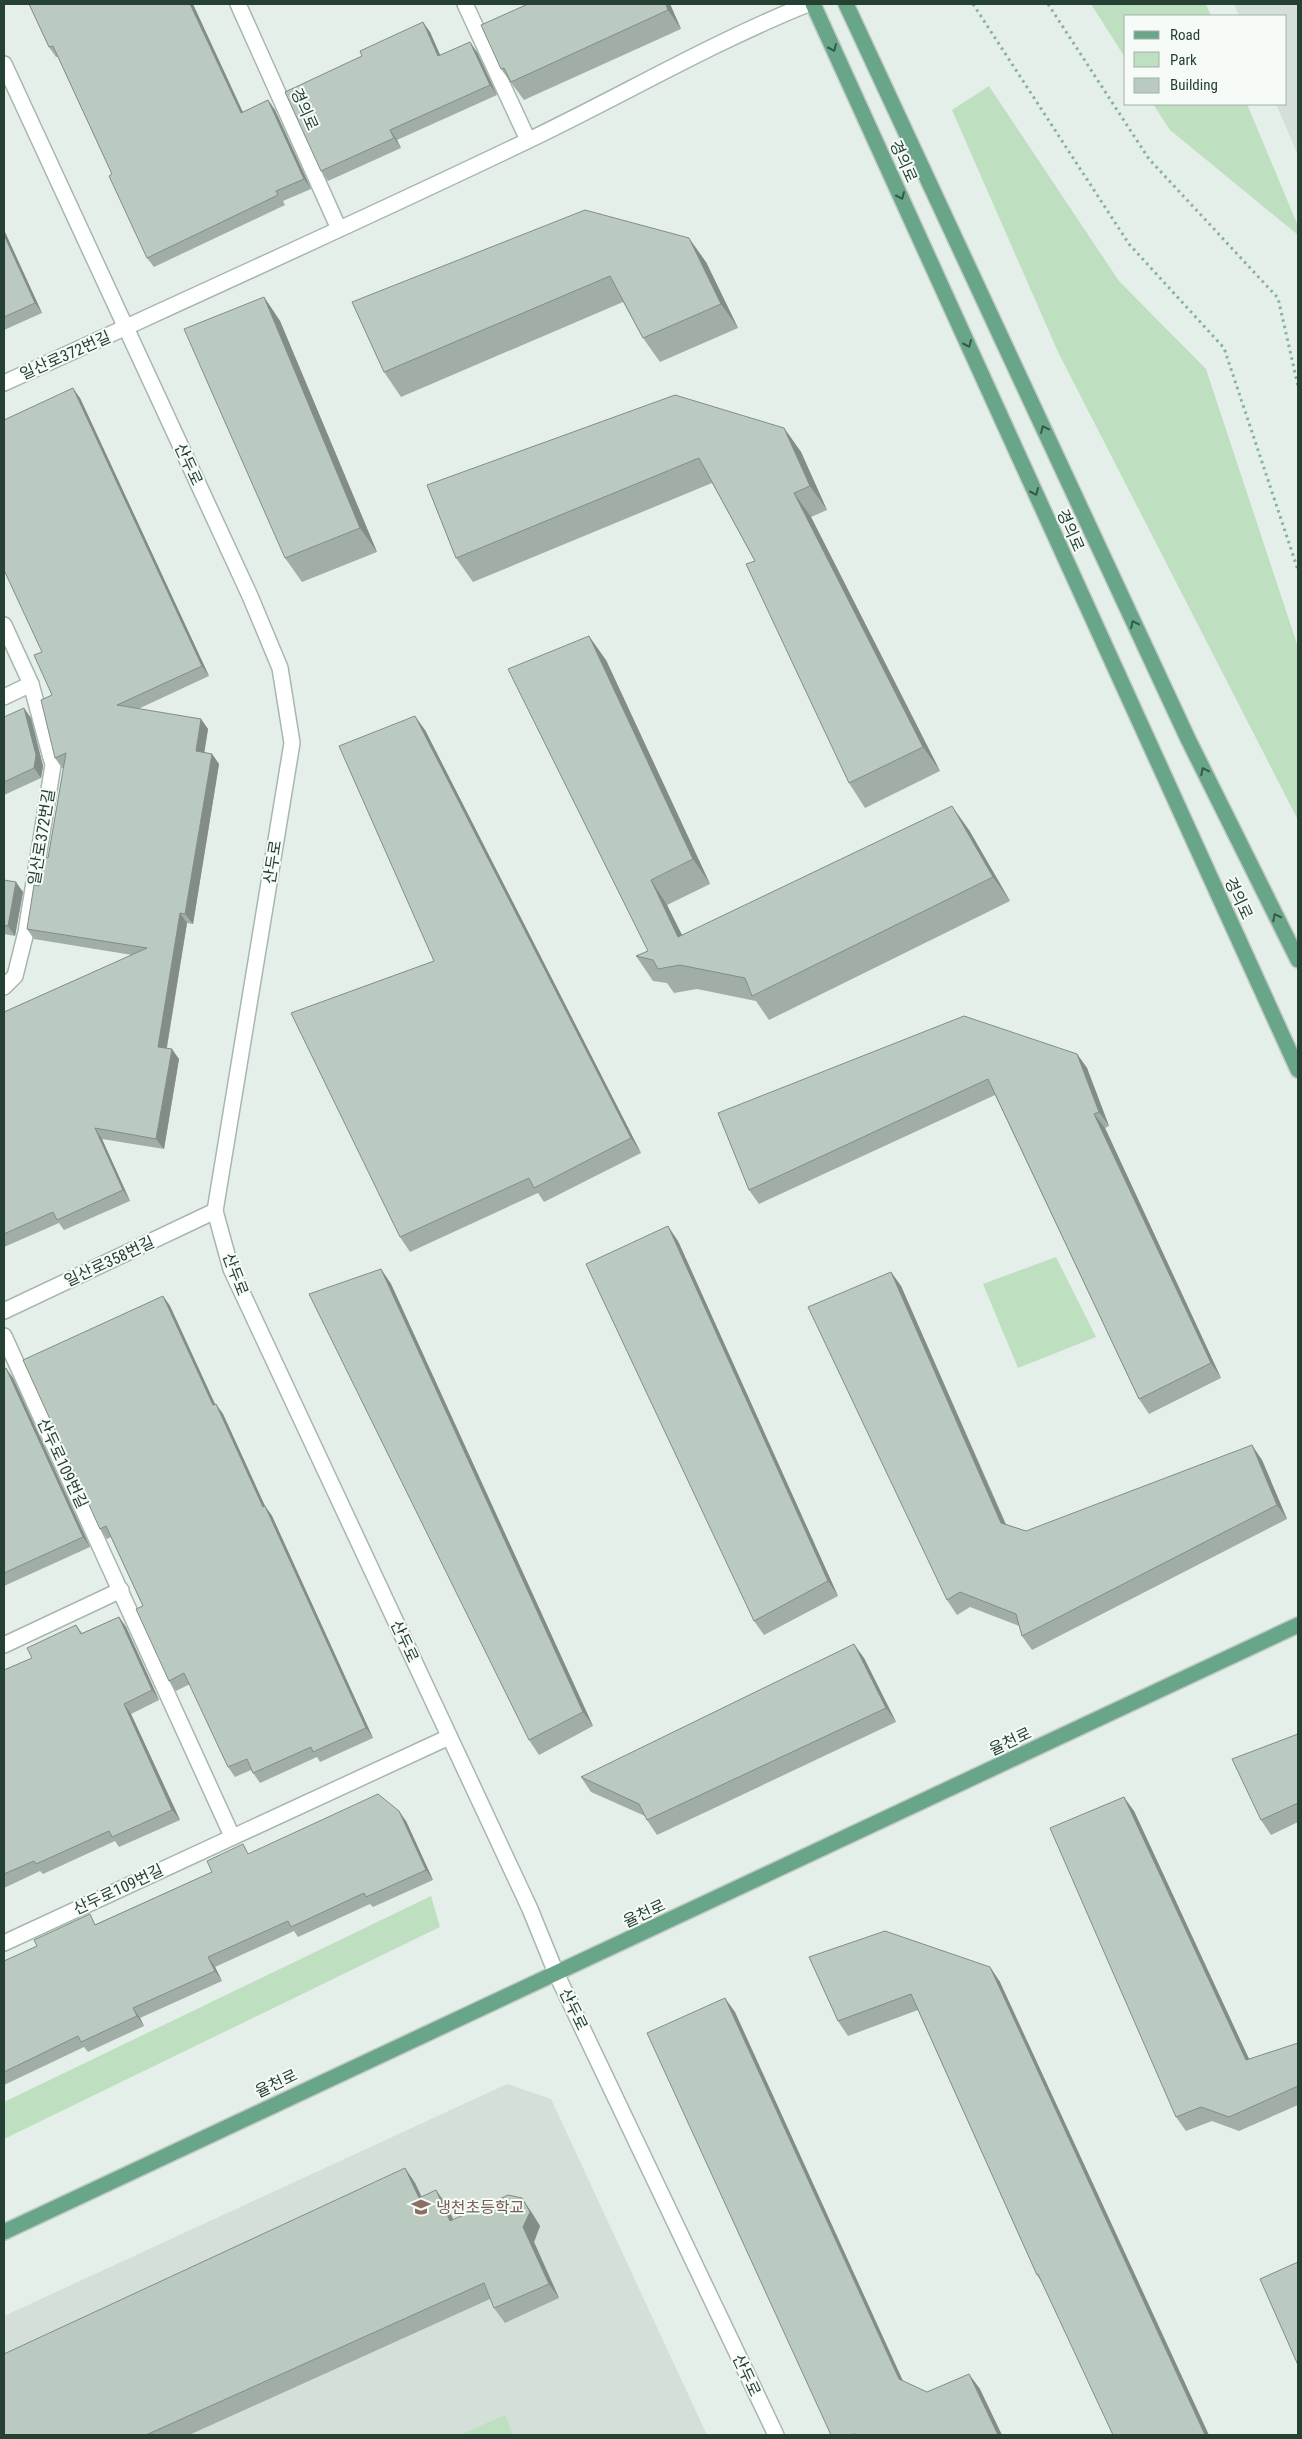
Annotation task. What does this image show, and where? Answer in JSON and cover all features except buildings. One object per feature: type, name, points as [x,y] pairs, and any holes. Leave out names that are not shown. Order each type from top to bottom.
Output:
[{"type":"main road","name":"경의로","points":[[813,4],[1298,1070]]},
{"type":"main road","name":"경의로","points":[[846,4],[1188,739],[1298,960]]},
{"type":"main road","name":"율천로","points":[[4,2232],[502,1996],[556,1973],[1298,1625]]},
{"type":"street","name":"경의로","points":[[238,4],[339,229]]},
{"type":"street","points":[[465,4],[528,140]]},
{"type":"street","points":[[127,328],[528,140],[757,24],[808,4]]},
{"type":"street","name":"산두로","points":[[4,64],[250,596],[280,668],[292,743],[215,1211],[231,1269],[530,1909],[556,1973],[776,2435]]},
{"type":"street","name":"일산로372번길","points":[[4,383],[127,328]]},
{"type":"street","name":"일산로372번길","points":[[4,625],[31,684],[53,764],[26,932],[15,976],[4,987]]},
{"type":"street","points":[[4,697],[31,684]]},
{"type":"street","name":"일산로358번길","points":[[4,1311],[215,1211]]},
{"type":"street","name":"산두로109번길","points":[[4,1336],[232,1836]]},
{"type":"street","points":[[4,1645],[121,1590]]},
{"type":"street","name":"산두로109번길","points":[[4,1943],[449,1736]]},
{"type":"path","points":[[973,4],[1129,244],[1224,348],[1298,570]]},
{"type":"path","points":[[1048,4],[1149,159],[1278,298],[1298,386]]},
{"type":"shaded area","points":[[1234,4],[1298,4],[1298,155],[1276,105],[1287,105],[1287,15],[1239,15]]},
{"type":"shaded area","name":"냉천초등학교","points":[[507,2084],[551,2099],[707,2435],[4,2435],[4,2316]]},
{"type":"green space","points":[[1091,4],[1206,4],[1211,15],[1124,15],[1124,56]]},
{"type":"green space","points":[[989,86],[1119,281],[1206,369],[1298,647],[1298,820],[1058,352],[952,110]]},
{"type":"green space","points":[[1154,105],[1247,105],[1298,226],[1298,235],[1170,130]]},
{"type":"green space","points":[[1056,1257],[1096,1337],[1018,1368],[983,1284]]},
{"type":"green space","points":[[431,1896],[440,1927],[4,2139],[4,2102]]},
{"type":"green space","points":[[505,2415],[513,2435],[460,2435]]},
{"type":"place","name":"냉천초등학교","points":[[421,2207]]}]
